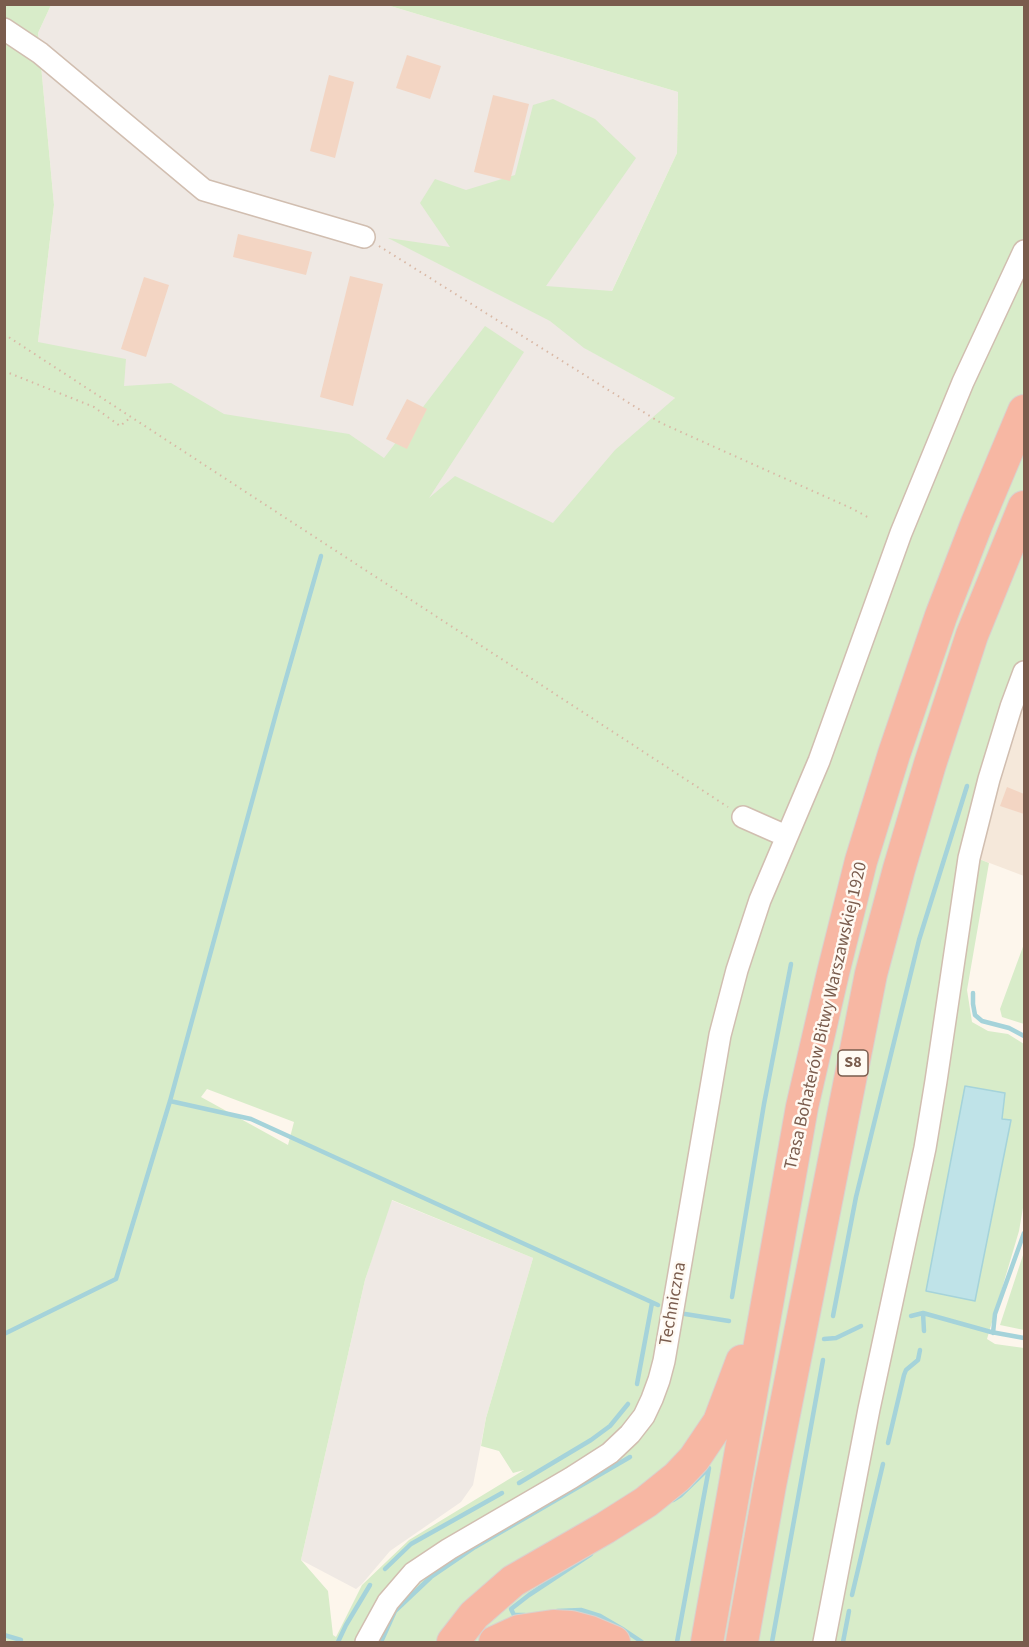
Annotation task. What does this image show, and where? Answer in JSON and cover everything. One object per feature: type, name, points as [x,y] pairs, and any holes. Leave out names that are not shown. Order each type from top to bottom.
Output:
[{"type":"highway","name":"Trasa Bohaterów Bitwy Warszawskiej 1920","points":[[707,1642],[802,1107],[861,861],[894,754],[941,616],[1024,411]]},
{"type":"highway","name":"Trasa Bohaterów Bitwy Warszawskiej 1920","points":[[742,1642],[788,1392],[871,974],[930,764],[972,635],[1024,507]]},
{"type":"highway","points":[[453,1642],[474,1615],[513,1581],[646,1502],[677,1477],[694,1459],[719,1422],[738,1375],[777,1245]]},
{"type":"highway","points":[[495,1642],[519,1631],[553,1626],[571,1627],[614,1642]]},
{"type":"street","points":[[4,28],[40,53],[204,190],[364,237]]},
{"type":"street","name":"Techniczna","points":[[366,1642],[388,1602],[413,1573],[449,1549],[597,1462],[630,1434],[644,1416],[664,1361],[720,1035],[737,970],[760,900],[819,761],[901,533],[963,382],[1024,251]]},
{"type":"street","points":[[824,1642],[869,1409],[925,1148],[969,858],[988,779],[1024,672]]},
{"type":"street","points":[[743,817],[786,836]]},
{"type":"path","points":[[364,237],[661,423],[871,519]]},
{"type":"path","points":[[4,334],[743,817]]},
{"type":"path","points":[[4,371],[94,407],[120,426],[131,417]]},
{"type":"shaded area","points":[[51,5],[387,5],[678,92],[677,153],[585,348],[675,398],[540,673],[38,342],[54,205],[38,33]]},
{"type":"shaded area","points":[[1024,672],[1024,876],[979,859]]},
{"type":"shaded area","points":[[391,1200],[533,1258],[486,1418],[473,1485],[461,1502],[390,1551],[356,1589],[301,1560],[365,1280]]},
{"type":"green space","points":[[5,5],[51,5],[38,33],[54,205],[38,342],[126,359],[124,386],[171,383],[224,414],[349,434],[384,458],[485,326],[524,352],[429,498],[455,476],[553,523],[615,450],[675,398],[584,348],[550,321],[388,238],[450,247],[420,203],[435,179],[466,190],[515,175],[533,105],[553,99],[595,119],[636,158],[546,286],[612,291],[677,153],[678,92],[387,5],[1024,5],[1024,672],[979,859],[989,863],[967,990],[972,1022],[988,1031],[1008,1034],[1024,1044],[1024,1202],[1019,1231],[987,1339],[995,1344],[1024,1348],[1024,1642],[5,1642]],"holes":[[[207,1089],[294,1122],[288,1145],[201,1097]],[[392,1200],[533,1258],[486,1418],[481,1446],[499,1451],[513,1473],[524,1470],[409,1540],[362,1585],[336,1637],[333,1635],[328,1591],[301,1560],[365,1280]]]},
{"type":"green space","points":[[1024,944],[1024,1024],[1002,1017],[1000,1009]]},
{"type":"green space","points":[[1024,1252],[1024,1330],[1000,1325]]},
{"type":"water","points":[[965,1086],[1005,1093],[1002,1119],[1011,1120],[975,1301],[926,1291]]},
{"type":"building","points":[[407,55],[441,66],[430,99],[396,88]]},
{"type":"building","points":[[329,75],[354,82],[335,158],[310,151]]},
{"type":"building","points":[[493,95],[529,104],[510,181],[474,172]]},
{"type":"building","points":[[238,234],[312,252],[306,275],[233,257]]},
{"type":"building","points":[[350,276],[383,284],[353,406],[320,397]]},
{"type":"building","points":[[144,277],[169,285],[146,357],[121,349]]},
{"type":"building","points":[[407,399],[427,409],[407,449],[386,439]]},
{"type":"building","points":[[1007,787],[1024,794],[1024,814],[1000,806]]},
{"type":"waterway","points":[[4,1334],[116,1279],[170,1101],[321,556]]},
{"type":"waterway","points":[[833,1316],[856,1197],[919,940],[967,786]]},
{"type":"waterway","points":[[732,1297],[764,1104],[791,964]]},
{"type":"waterway","points":[[973,993],[975,1015],[982,1021],[1009,1028],[1024,1036]]},
{"type":"waterway","points":[[170,1101],[251,1119],[658,1305]]},
{"type":"waterway","points":[[993,1333],[995,1314],[1024,1233]]},
{"type":"waterway","points":[[637,1384],[652,1303]]},
{"type":"waterway","points":[[923,1313],[924,1331]]},
{"type":"waterway","points":[[911,1316],[923,1313],[991,1332],[1024,1338]]},
{"type":"waterway","points":[[685,1314],[729,1321]]},
{"type":"waterway","points":[[824,1339],[836,1338],[861,1326]]},
{"type":"waterway","points":[[888,1443],[904,1375],[906,1370],[918,1360],[920,1350]]},
{"type":"waterway","points":[[772,1642],[823,1360]]},
{"type":"waterway","points":[[519,1483],[591,1440],[610,1426],[628,1404]]},
{"type":"waterway","points":[[381,1642],[395,1611],[431,1577],[475,1547],[630,1457]]},
{"type":"waterway","points":[[852,1595],[883,1464]]},
{"type":"waterway","points":[[673,1500],[709,1468],[677,1642]]},
{"type":"waterway","points":[[385,1569],[411,1544],[502,1493]]},
{"type":"waterway","points":[[525,1615],[514,1615],[511,1609],[591,1554]]},
{"type":"waterway","points":[[338,1642],[370,1585]]},
{"type":"waterway","points":[[557,1611],[581,1610],[600,1616],[642,1642]]},
{"type":"waterway","points":[[843,1642],[849,1611]]},
{"type":"waterway","points":[[4,1635],[21,1640]]}]
